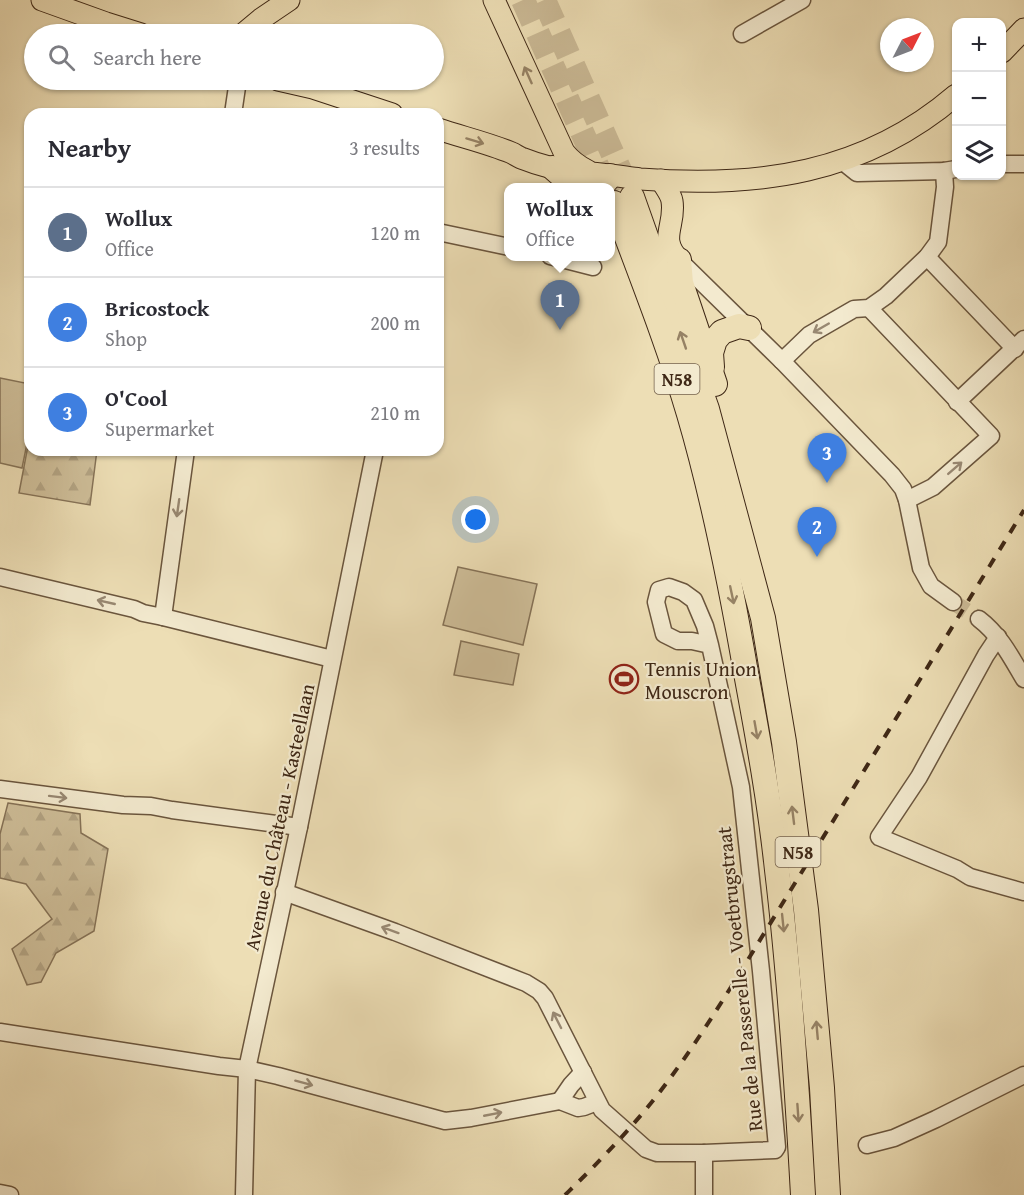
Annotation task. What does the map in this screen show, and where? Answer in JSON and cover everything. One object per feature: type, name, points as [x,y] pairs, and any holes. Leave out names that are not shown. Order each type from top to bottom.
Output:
[{"type":"highway","points":[[553,168],[593,183]]},
{"type":"highway","name":"N58","points":[[615,211],[707,410],[763,618],[784,742],[806,910],[822,1088],[828,1195]]},
{"type":"highway","name":"N58","points":[[615,214],[657,318],[689,414],[711,498],[739,631],[777,867],[795,1064],[803,1195]]},
{"type":"highway","points":[[615,249],[641,317],[711,538],[724,560]]},
{"type":"highway","points":[[679,260],[681,283],[714,379],[737,461],[754,549],[763,618]]},
{"type":"highway","points":[[714,379],[711,353],[715,340],[722,332],[739,326],[749,328]]},
{"type":"main road","points":[[42,0],[109,24]]},
{"type":"main road","points":[[255,24],[289,0]]},
{"type":"main road","points":[[494,0],[569,159],[599,183]]},
{"type":"main road","points":[[1006,48],[1024,29]]},
{"type":"main road","points":[[319,90],[374,108]]},
{"type":"main road","points":[[615,186],[661,180],[700,182],[795,174],[871,150],[909,131],[952,99]]},
{"type":"main road","points":[[512,153],[538,150],[544,146],[553,128]]},
{"type":"main road","points":[[444,134],[512,153],[553,168]]},
{"type":"main road","points":[[661,180],[672,198],[669,246],[679,260]]},
{"type":"main road","points":[[679,260],[678,248],[685,182]]},
{"type":"street","points":[[742,34],[802,0]]},
{"type":"street","points":[[233,108],[236,90]]},
{"type":"street","points":[[782,361],[809,335],[854,309],[869,308],[886,296],[927,257],[938,242],[945,187],[950,170],[857,173],[842,161]]},
{"type":"street","points":[[1006,164],[1024,164]]},
{"type":"street","points":[[444,233],[504,246]]},
{"type":"street","points":[[927,257],[1019,344],[957,402]]},
{"type":"street","points":[[679,260],[782,361],[892,475],[903,489],[907,500],[921,568],[931,586],[953,602]]},
{"type":"street","points":[[570,261],[593,267]]},
{"type":"street","points":[[869,308],[991,436],[933,487],[907,500]]},
{"type":"street","points":[[163,616],[185,456]]},
{"type":"street","name":"Avenue du Château - Kasteellaan","points":[[244,1195],[247,1069],[299,827],[374,456]]},
{"type":"street","points":[[0,578],[332,659]]},
{"type":"street","points":[[979,619],[999,637],[1024,679]]},
{"type":"street","points":[[999,637],[986,655],[919,777],[879,837],[957,869],[970,877],[1024,892]]},
{"type":"street","name":"Rue de la Passerelle - Voetbrugstraat","points":[[284,892],[395,932],[533,987],[545,998],[597,1102],[608,1116],[652,1151],[704,1154],[775,1150],[777,1147],[762,971],[741,787],[710,645]]},
{"type":"street","points":[[0,789],[123,805],[151,806],[299,827]]},
{"type":"street","points":[[0,1032],[247,1069],[445,1121],[560,1101],[578,1108],[597,1102]]},
{"type":"street","points":[[560,1101],[583,1072]]},
{"type":"street","points":[[867,1145],[894,1138],[926,1124],[1024,1075]]},
{"type":"street","points":[[704,1154],[704,1195]]},
{"type":"street","points":[[0,1193],[10,1195]]},
{"type":"green space","points":[[0,378],[24,383],[24,456],[22,468],[0,463]]},
{"type":"green space","points":[[26,456],[96,456],[90,505],[19,493]]},
{"type":"green space","points":[[458,567],[537,584],[523,645],[443,625]]},
{"type":"green space","points":[[461,641],[519,654],[513,685],[454,675]]},
{"type":"green space","points":[[8,803],[80,814],[81,833],[108,849],[94,931],[56,953],[41,982],[27,985],[12,949],[52,919],[26,884],[0,878],[0,834]]},
{"type":"tunnel","points":[[523,0],[605,183]]},
{"type":"tunnel","points":[[544,0],[631,195]]},
{"type":"tunnel","points":[[953,602],[979,619]]},
{"type":"railway","points":[[565,1195],[614,1146],[648,1107],[702,1033],[1024,510]]},
{"type":"place","name":"Wollux","points":[[560,330]]},
{"type":"place","name":"O'Cool","points":[[827,483]]},
{"type":"place","name":"Bricostock","points":[[817,557]]},
{"type":"place","name":"Tennis Union Mouscron","points":[[624,679]]}]
